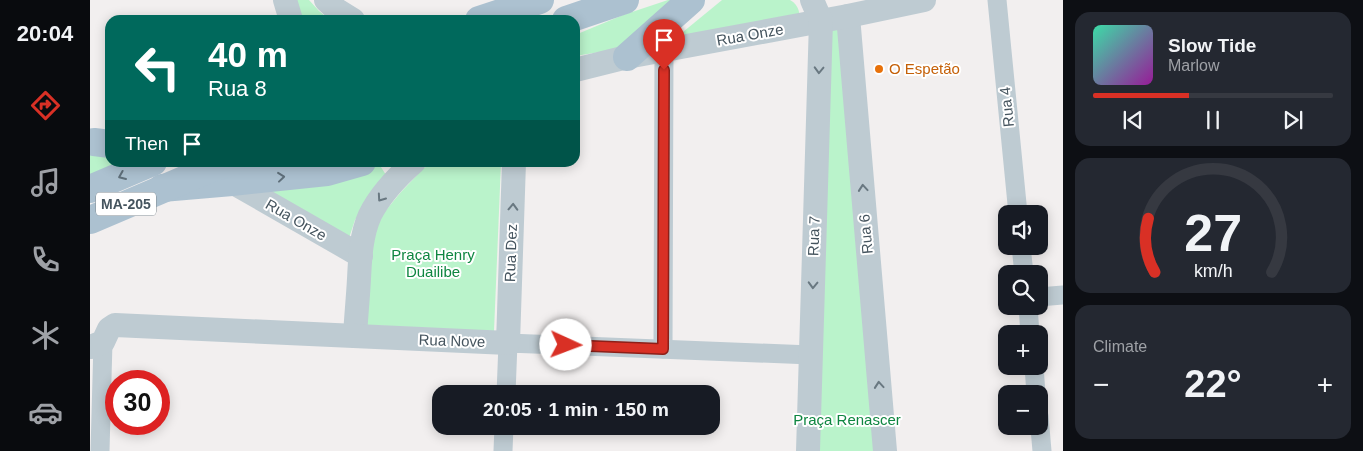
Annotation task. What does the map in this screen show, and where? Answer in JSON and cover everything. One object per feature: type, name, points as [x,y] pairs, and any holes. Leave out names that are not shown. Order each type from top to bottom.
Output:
[{"type":"main road","points":[[494,15],[540,0]]},
{"type":"main road","points":[[628,56],[691,0]]},
{"type":"main road","points":[[580,15],[618,2]]},
{"type":"main road","points":[[580,20],[618,2]]},
{"type":"main road","name":"MA-205","points":[[90,190],[142,167]]},
{"type":"main road","points":[[232,172],[327,172],[344,167]]},
{"type":"main road","name":"MA-205","points":[[90,220],[162,188],[232,172]]},
{"type":"street","points":[[285,0],[290,15]]},
{"type":"street","points":[[326,0],[345,15]]},
{"type":"street","points":[[816,7],[848,16],[924,0]]},
{"type":"street","name":"Rua 4","points":[[996,0],[1017,205]]},
{"type":"street","name":"Rua Onze","points":[[580,69],[628,56],[664,50],[816,7]]},
{"type":"street","name":"Rua 7","points":[[808,451],[816,7]]},
{"type":"street","name":"Rua 6","points":[[848,16],[885,451]]},
{"type":"street","points":[[663,349],[664,50]]},
{"type":"street","points":[[355,336],[360,256],[370,215],[394,181],[409,167]]},
{"type":"street","name":"Rua Dez","points":[[508,343],[514,167]]},
{"type":"street","name":"Rua Onze","points":[[232,172],[360,256]]},
{"type":"street","points":[[1048,296],[1063,295]]},
{"type":"street","name":"Rua Nove","points":[[100,451],[96,344],[114,325],[811,355]]},
{"type":"street","points":[[506,385],[508,343]]},
{"type":"street","points":[[503,451],[504,435]]},
{"type":"street","points":[[1041,435],[1042,451]]},
{"type":"green space","points":[[295,0],[309,0],[324,15],[300,15]]},
{"type":"green space","points":[[668,0],[681,0],[619,49],[580,55],[580,33],[623,15]]},
{"type":"green space","points":[[722,0],[790,0],[797,7],[799,16],[681,36],[683,32]]},
{"type":"green space","name":"Praça Renascer","points":[[838,29],[881,451],[815,451],[830,30]]},
{"type":"green space","points":[[105,152],[105,167],[123,167],[90,181],[90,154]]},
{"type":"green space","points":[[374,167],[381,167],[386,175],[368,198],[355,220],[348,241],[267,191],[313,187],[359,175]]},
{"type":"green space","name":"Praça Henry Duailibe","points":[[426,167],[501,167],[494,331],[367,325],[369,248],[382,215]]},
{"type":"place","name":"O Espetão","points":[[879,69]]},
{"type":"route","points":[[566,345],[663,349],[664,70]]}]
